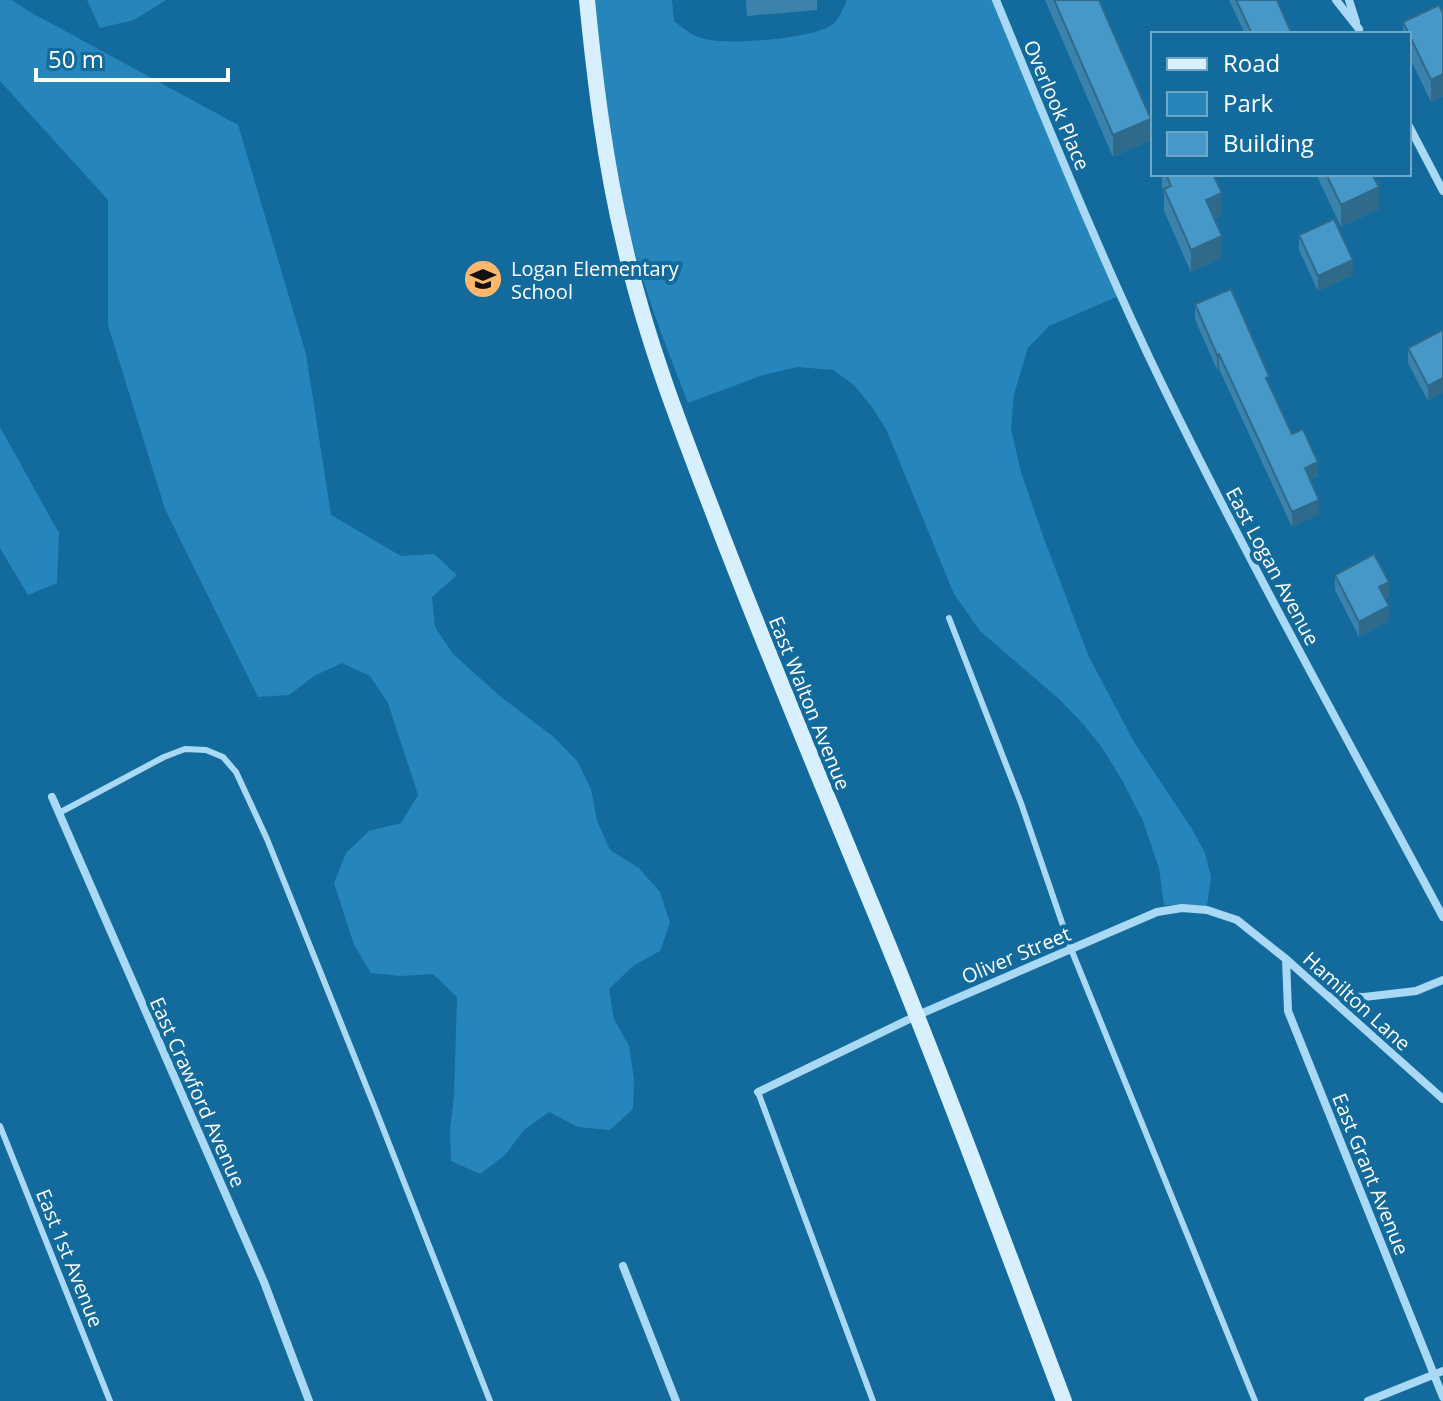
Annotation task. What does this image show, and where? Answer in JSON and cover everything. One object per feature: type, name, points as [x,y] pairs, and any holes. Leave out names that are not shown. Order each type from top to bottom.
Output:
[{"type":"main road","name":"East Walton Avenue","points":[[587,0],[599,111],[611,184],[643,313],[672,405],[761,636],[918,1015],[1064,1401]]},
{"type":"street","name":"Overlook Place","points":[[996,0],[1089,223]]},
{"type":"street","points":[[1336,0],[1360,32]]},
{"type":"street","points":[[1349,0],[1360,32]]},
{"type":"street","points":[[1411,130],[1443,191]]},
{"type":"street","name":"East Logan Avenue","points":[[1089,223],[1160,380],[1216,492],[1443,917]]},
{"type":"street","name":"East Crawford Avenue","points":[[52,797],[264,1282],[309,1401]]},
{"type":"street","name":"Oliver Street","points":[[758,1092],[918,1015],[1157,912],[1182,908],[1207,910],[1237,920],[1286,959]]},
{"type":"street","name":"Hamilton Lane","points":[[1286,959],[1443,1099]]},
{"type":"street","name":"East Grant Avenue","points":[[1286,959],[1288,1011],[1438,1372],[1443,1397]]},
{"type":"street","points":[[1327,996],[1364,997],[1416,991],[1443,980]]},
{"type":"street","points":[[623,1266],[676,1401]]},
{"type":"street","points":[[1368,1401],[1438,1372]]},
{"type":"lane","points":[[949,618],[1021,803],[1071,949],[1255,1401]]},
{"type":"lane","points":[[59,813],[185,749],[206,750],[223,757],[236,772],[267,839],[370,1094],[490,1401]]},
{"type":"lane","points":[[758,1092],[873,1401]]},
{"type":"lane","name":"East 1st Avenue","points":[[0,1126],[110,1401]]},
{"type":"green space","points":[[0,0],[12,0],[238,125],[306,354],[331,515],[401,556],[434,554],[457,575],[432,597],[435,627],[453,654],[501,697],[555,738],[577,761],[591,789],[597,821],[610,850],[639,868],[660,892],[670,923],[660,951],[633,966],[609,989],[614,1019],[629,1046],[634,1079],[633,1109],[610,1130],[578,1127],[549,1112],[524,1130],[505,1155],[480,1174],[451,1161],[457,997],[433,974],[401,976],[371,973],[354,945],[334,883],[346,853],[369,831],[401,823],[418,795],[388,703],[370,676],[342,663],[314,676],[289,695],[258,697],[165,509],[108,325],[108,200],[0,81]]},
{"type":"green space","points":[[87,0],[166,0],[134,20],[100,28]]},
{"type":"green space","points":[[591,0],[672,0],[674,21],[694,35],[712,40],[746,41],[786,38],[819,31],[836,21],[847,0],[996,0],[1121,295],[1049,326],[1028,348],[1014,394],[1011,429],[1021,472],[1088,655],[1134,742],[1205,853],[1211,877],[1207,906],[1164,905],[1159,868],[1143,821],[1122,780],[1084,725],[1059,699],[980,631],[954,594],[887,431],[854,385],[833,370],[798,367],[763,375],[688,403],[632,241],[608,121]]},
{"type":"green space","points":[[0,427],[59,533],[57,583],[28,595],[0,548]]},
{"type":"building","points":[[1054,0],[1099,0],[1151,119],[1113,135]]},
{"type":"building","points":[[1236,0],[1277,0],[1291,32],[1251,32]]},
{"type":"building","points":[[1439,5],[1443,13],[1443,74],[1431,80],[1411,39],[1411,32],[1408,32],[1403,22]]},
{"type":"building","points":[[1167,176],[1214,176],[1222,193],[1206,200],[1222,236],[1191,250],[1164,189],[1171,186]]},
{"type":"building","points":[[1327,176],[1373,176],[1379,187],[1341,205]]},
{"type":"building","points":[[1334,219],[1353,260],[1318,276],[1299,235]]},
{"type":"building","points":[[1231,289],[1292,434],[1303,429],[1318,462],[1305,468],[1319,500],[1292,512],[1195,304]]},
{"type":"building","points":[[1443,330],[1443,378],[1428,386],[1408,348]]},
{"type":"building","points":[[1374,554],[1389,582],[1379,587],[1389,606],[1359,622],[1335,575]]},
{"type":"place","name":"Logan Elementary School","points":[[483,279]]}]
